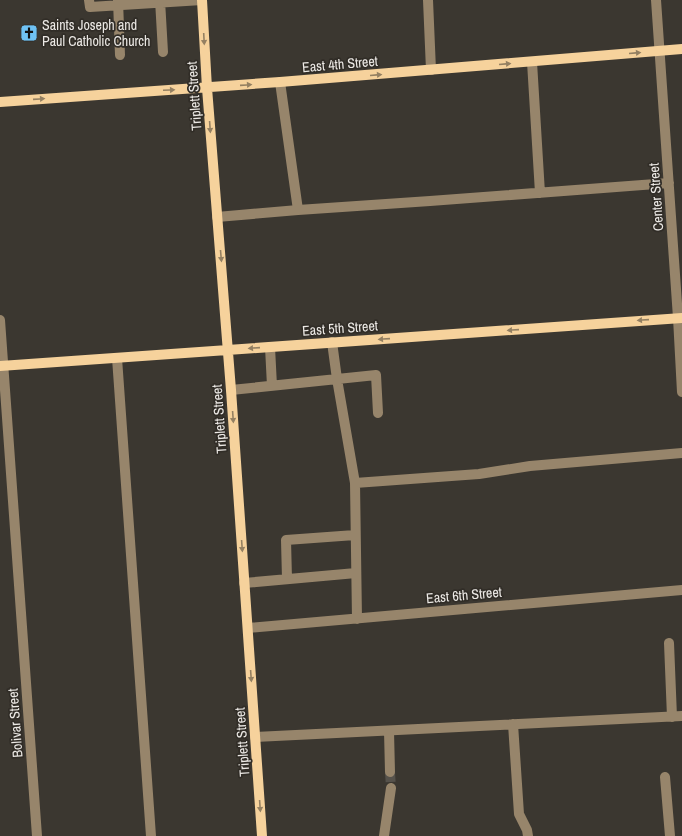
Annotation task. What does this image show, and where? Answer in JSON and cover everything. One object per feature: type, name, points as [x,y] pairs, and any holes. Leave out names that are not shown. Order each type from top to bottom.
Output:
[{"type":"main road","name":"Triplett Street","points":[[202,0],[207,88],[231,390],[262,836]]},
{"type":"main road","name":"East 4th Street","points":[[0,102],[207,88],[682,50]]},
{"type":"main road","name":"East 5th Street","points":[[2,366],[680,318]]},
{"type":"street","points":[[89,0],[90,7],[118,3],[202,0]]},
{"type":"street","points":[[428,0],[431,70]]},
{"type":"street","name":"Center Street","points":[[656,0],[680,318],[682,392]]},
{"type":"street","points":[[160,1],[163,52]]},
{"type":"street","points":[[118,3],[120,55]]},
{"type":"street","points":[[532,62],[540,193]]},
{"type":"street","points":[[280,82],[298,210]]},
{"type":"street","points":[[218,217],[669,183]]},
{"type":"street","name":"Bolivar Street","points":[[0,320],[2,366],[37,836]]},
{"type":"street","points":[[332,342],[355,483],[357,619]]},
{"type":"street","points":[[270,347],[272,386]]},
{"type":"street","points":[[117,358],[151,836]]},
{"type":"street","points":[[231,390],[376,375],[378,413]]},
{"type":"street","points":[[355,483],[479,474],[530,466],[682,453]]},
{"type":"street","points":[[287,579],[286,540],[356,535]]},
{"type":"street","points":[[244,583],[356,574]]},
{"type":"street","name":"East 6th Street","points":[[248,628],[682,590]]},
{"type":"street","points":[[255,737],[677,716],[669,643]]},
{"type":"street","points":[[513,724],[519,814],[527,830],[528,836]]},
{"type":"street","points":[[388,730],[390,772]]},
{"type":"street","points":[[665,777],[670,836]]},
{"type":"street","points":[[384,836],[391,788]]},
{"type":"tunnel","points":[[390,772],[391,788]]},
{"type":"place","name":"Saints Joseph and Paul Catholic Church","points":[[29,33]]}]
